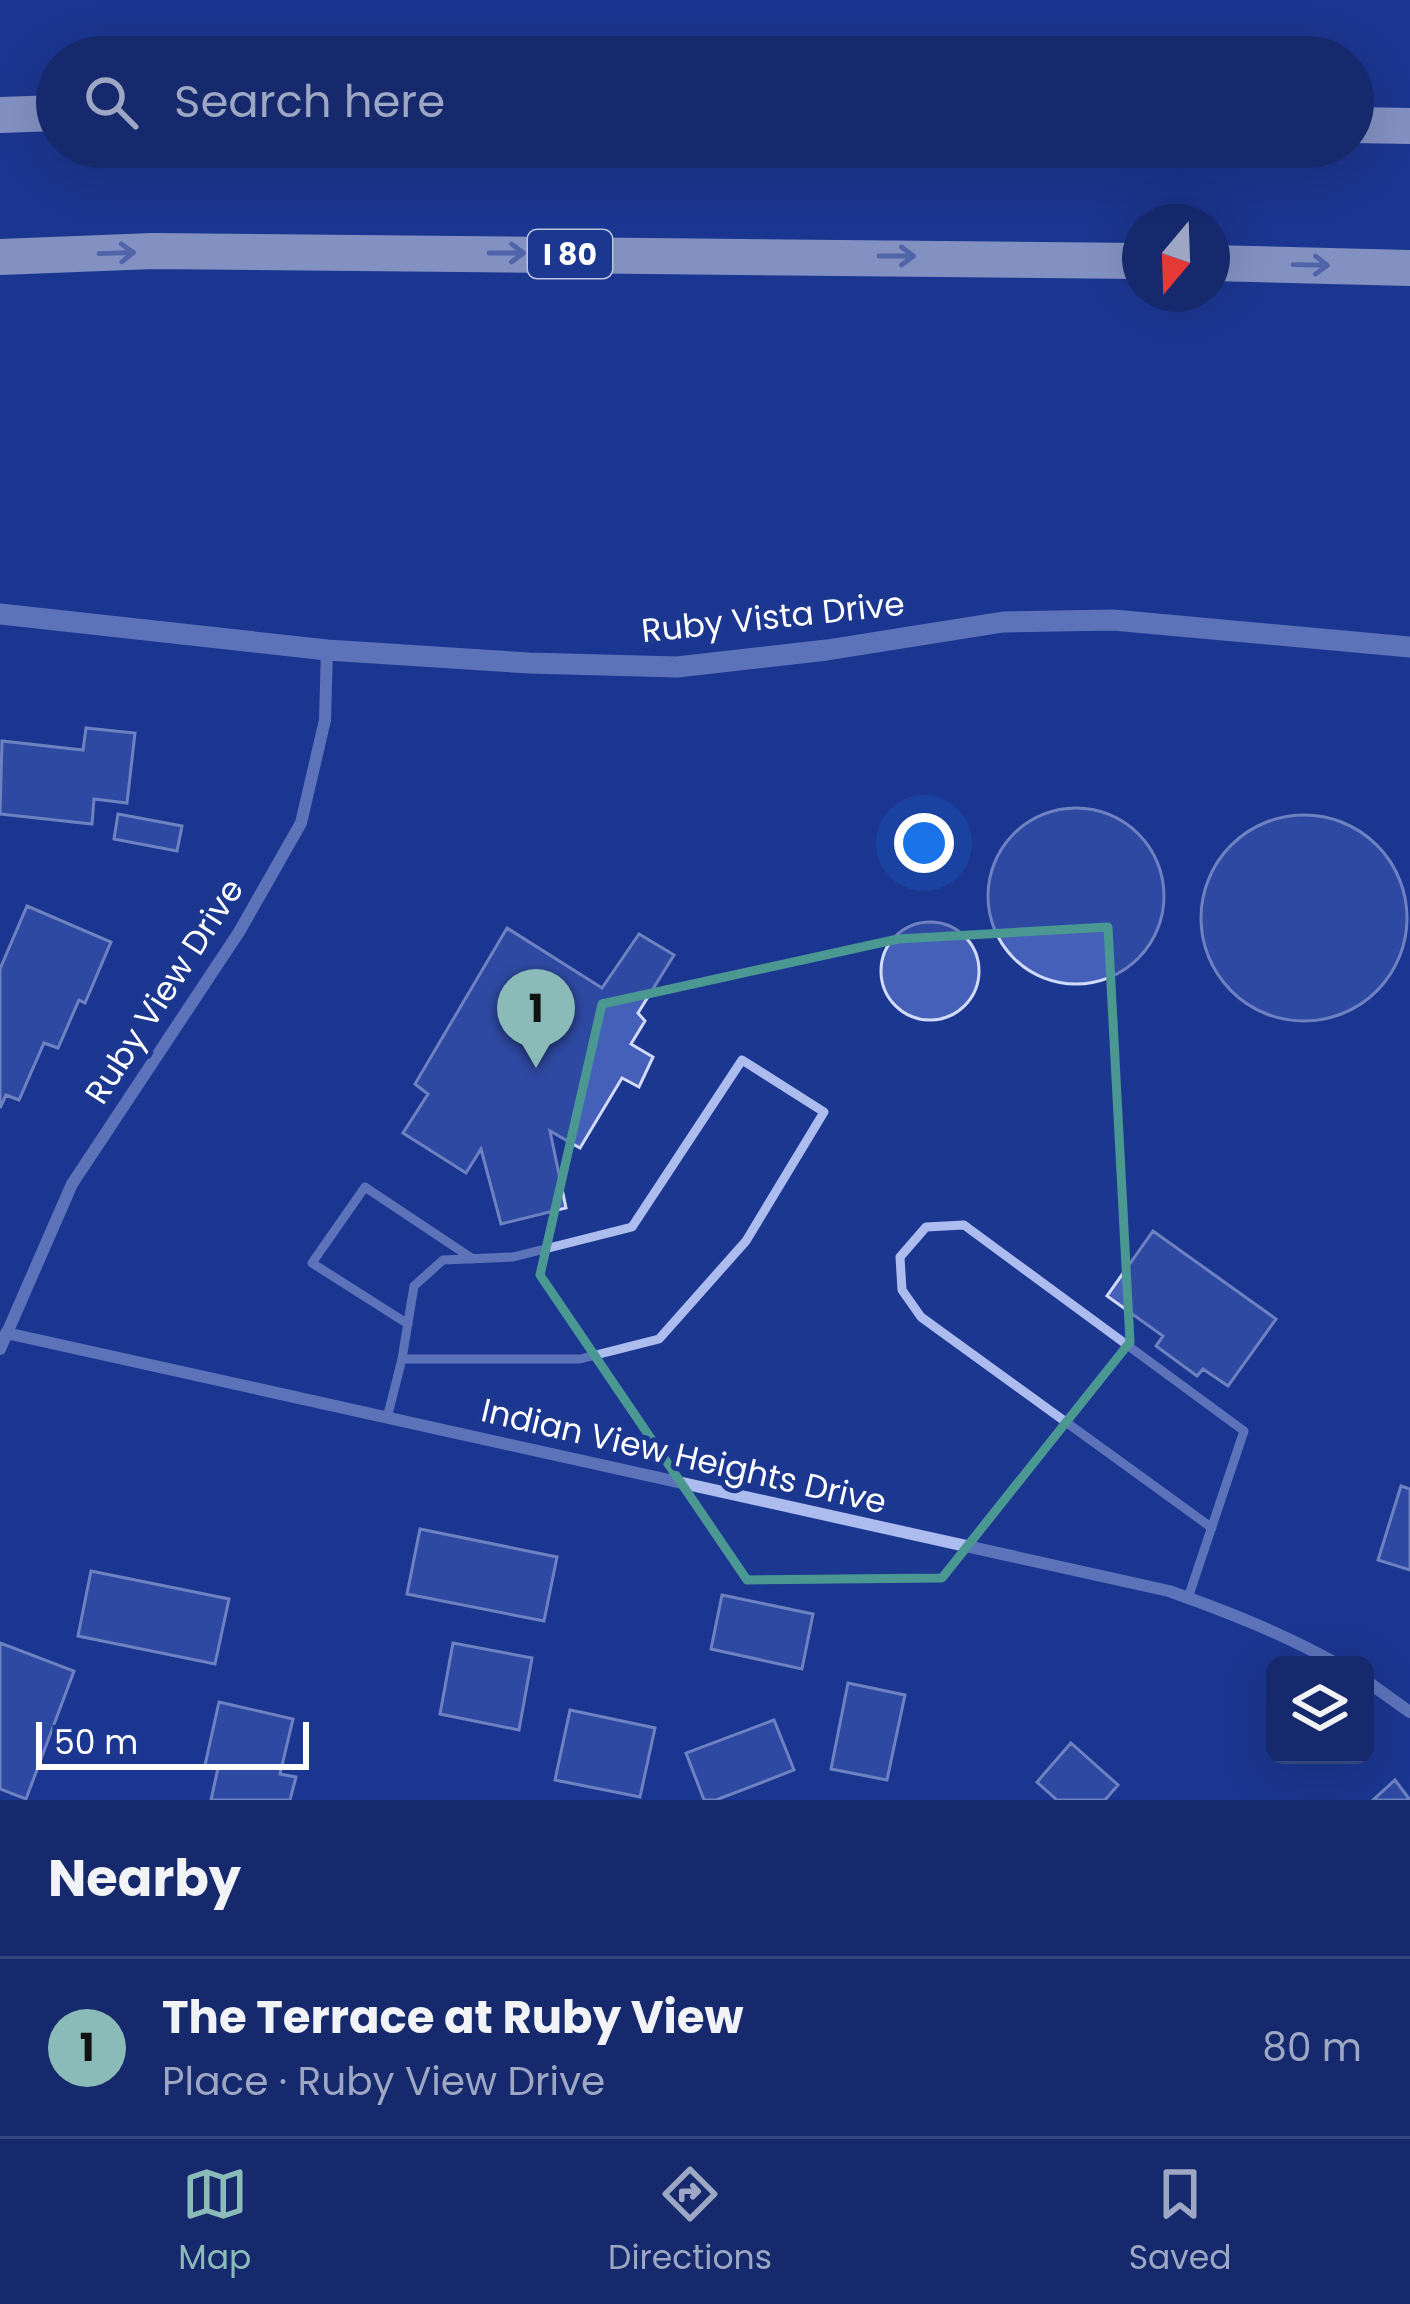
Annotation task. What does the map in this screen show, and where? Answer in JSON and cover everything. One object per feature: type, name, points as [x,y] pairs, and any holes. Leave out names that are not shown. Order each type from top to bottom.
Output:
[{"type":"highway","points":[[0,115],[36,114]]},
{"type":"highway","points":[[1374,125],[1410,126]]},
{"type":"highway","name":"I 80","points":[[0,257],[177,251],[1122,261]]},
{"type":"highway","points":[[1230,263],[1410,268]]},
{"type":"street","name":"Ruby Vista Drive","points":[[0,614],[327,650],[529,664],[677,667],[1003,622],[1113,620],[1410,647]]},
{"type":"street","name":"Ruby View Drive","points":[[0,1349],[72,1184],[239,932],[301,823],[325,720],[327,650]]},
{"type":"street","name":"Indian View Heights Drive","points":[[6,1334],[1188,1598],[1323,1656]]},
{"type":"street","points":[[1374,1686],[1410,1712]]},
{"type":"lane","points":[[387,1418],[414,1286],[443,1260],[513,1257],[632,1227],[742,1060],[824,1112],[746,1241],[659,1339],[580,1360],[402,1359]]},
{"type":"lane","points":[[408,1324],[312,1263],[365,1187],[473,1259]]},
{"type":"lane","points":[[1188,1598],[1212,1528],[1244,1431],[964,1225],[926,1227],[900,1257],[902,1290],[921,1317],[1212,1528]]},
{"type":"highlighted area","points":[[1108,927],[1130,1342],[942,1578],[747,1580],[540,1275],[602,1004],[898,939]]},
{"type":"building","points":[[86,728],[135,733],[127,803],[94,799],[92,824],[0,814],[2,741],[83,750]]},
{"type":"building","points":[[1076,808],[1110,815],[1138,834],[1157,862],[1164,896],[1157,930],[1138,958],[1110,977],[1076,984],[1042,977],[1014,958],[995,930],[988,896],[995,862],[1014,834],[1042,815]]},
{"type":"building","points":[[118,814],[182,826],[177,851],[114,839]]},
{"type":"building","points":[[1304,815],[1343,823],[1377,845],[1399,879],[1407,918],[1399,957],[1377,991],[1343,1013],[1304,1021],[1265,1013],[1231,991],[1209,957],[1201,918],[1209,879],[1231,845],[1265,823]]},
{"type":"building","points":[[27,906],[111,942],[85,1003],[79,1000],[58,1048],[44,1043],[19,1100],[6,1095],[0,1108],[0,969]]},
{"type":"building","points":[[930,922],[949,925],[965,936],[976,952],[976,990],[965,1006],[949,1017],[930,1020],[911,1017],[895,1006],[884,990],[881,971],[884,952],[895,936],[911,925]]},
{"type":"building","points":[[507,928],[602,988],[639,934],[674,955],[638,1013],[645,1021],[631,1044],[653,1057],[639,1087],[622,1078],[580,1148],[550,1131],[566,1208],[501,1224],[481,1149],[466,1173],[403,1133],[428,1094],[415,1084]]},
{"type":"building","points":[[1153,1231],[1276,1319],[1228,1386],[1203,1369],[1197,1376],[1156,1346],[1163,1336],[1107,1296]]},
{"type":"building","points":[[1401,1486],[1410,1489],[1410,1570],[1378,1560]]},
{"type":"building","points":[[420,1529],[557,1557],[544,1621],[407,1594]]},
{"type":"building","points":[[91,1571],[229,1599],[215,1664],[78,1636]]},
{"type":"building","points":[[722,1595],[813,1614],[802,1669],[711,1649]]},
{"type":"building","points":[[0,1643],[74,1671],[26,1799],[0,1789]]},
{"type":"building","points":[[453,1643],[532,1658],[519,1730],[440,1714]]},
{"type":"building","points":[[848,1683],[905,1695],[887,1780],[831,1769]]},
{"type":"building","points":[[219,1702],[293,1719],[280,1774],[296,1777],[290,1800],[211,1800],[218,1768],[205,1765]]},
{"type":"building","points":[[570,1710],[655,1728],[640,1797],[555,1780]]},
{"type":"building","points":[[774,1720],[794,1770],[716,1800],[704,1800],[686,1753]]},
{"type":"building","points":[[1071,1743],[1118,1785],[1105,1800],[1057,1800],[1037,1782]]},
{"type":"building","points":[[1395,1780],[1410,1800],[1373,1800]]},
{"type":"place","name":"The Terrace at Ruby View","points":[[536,1068]]}]
